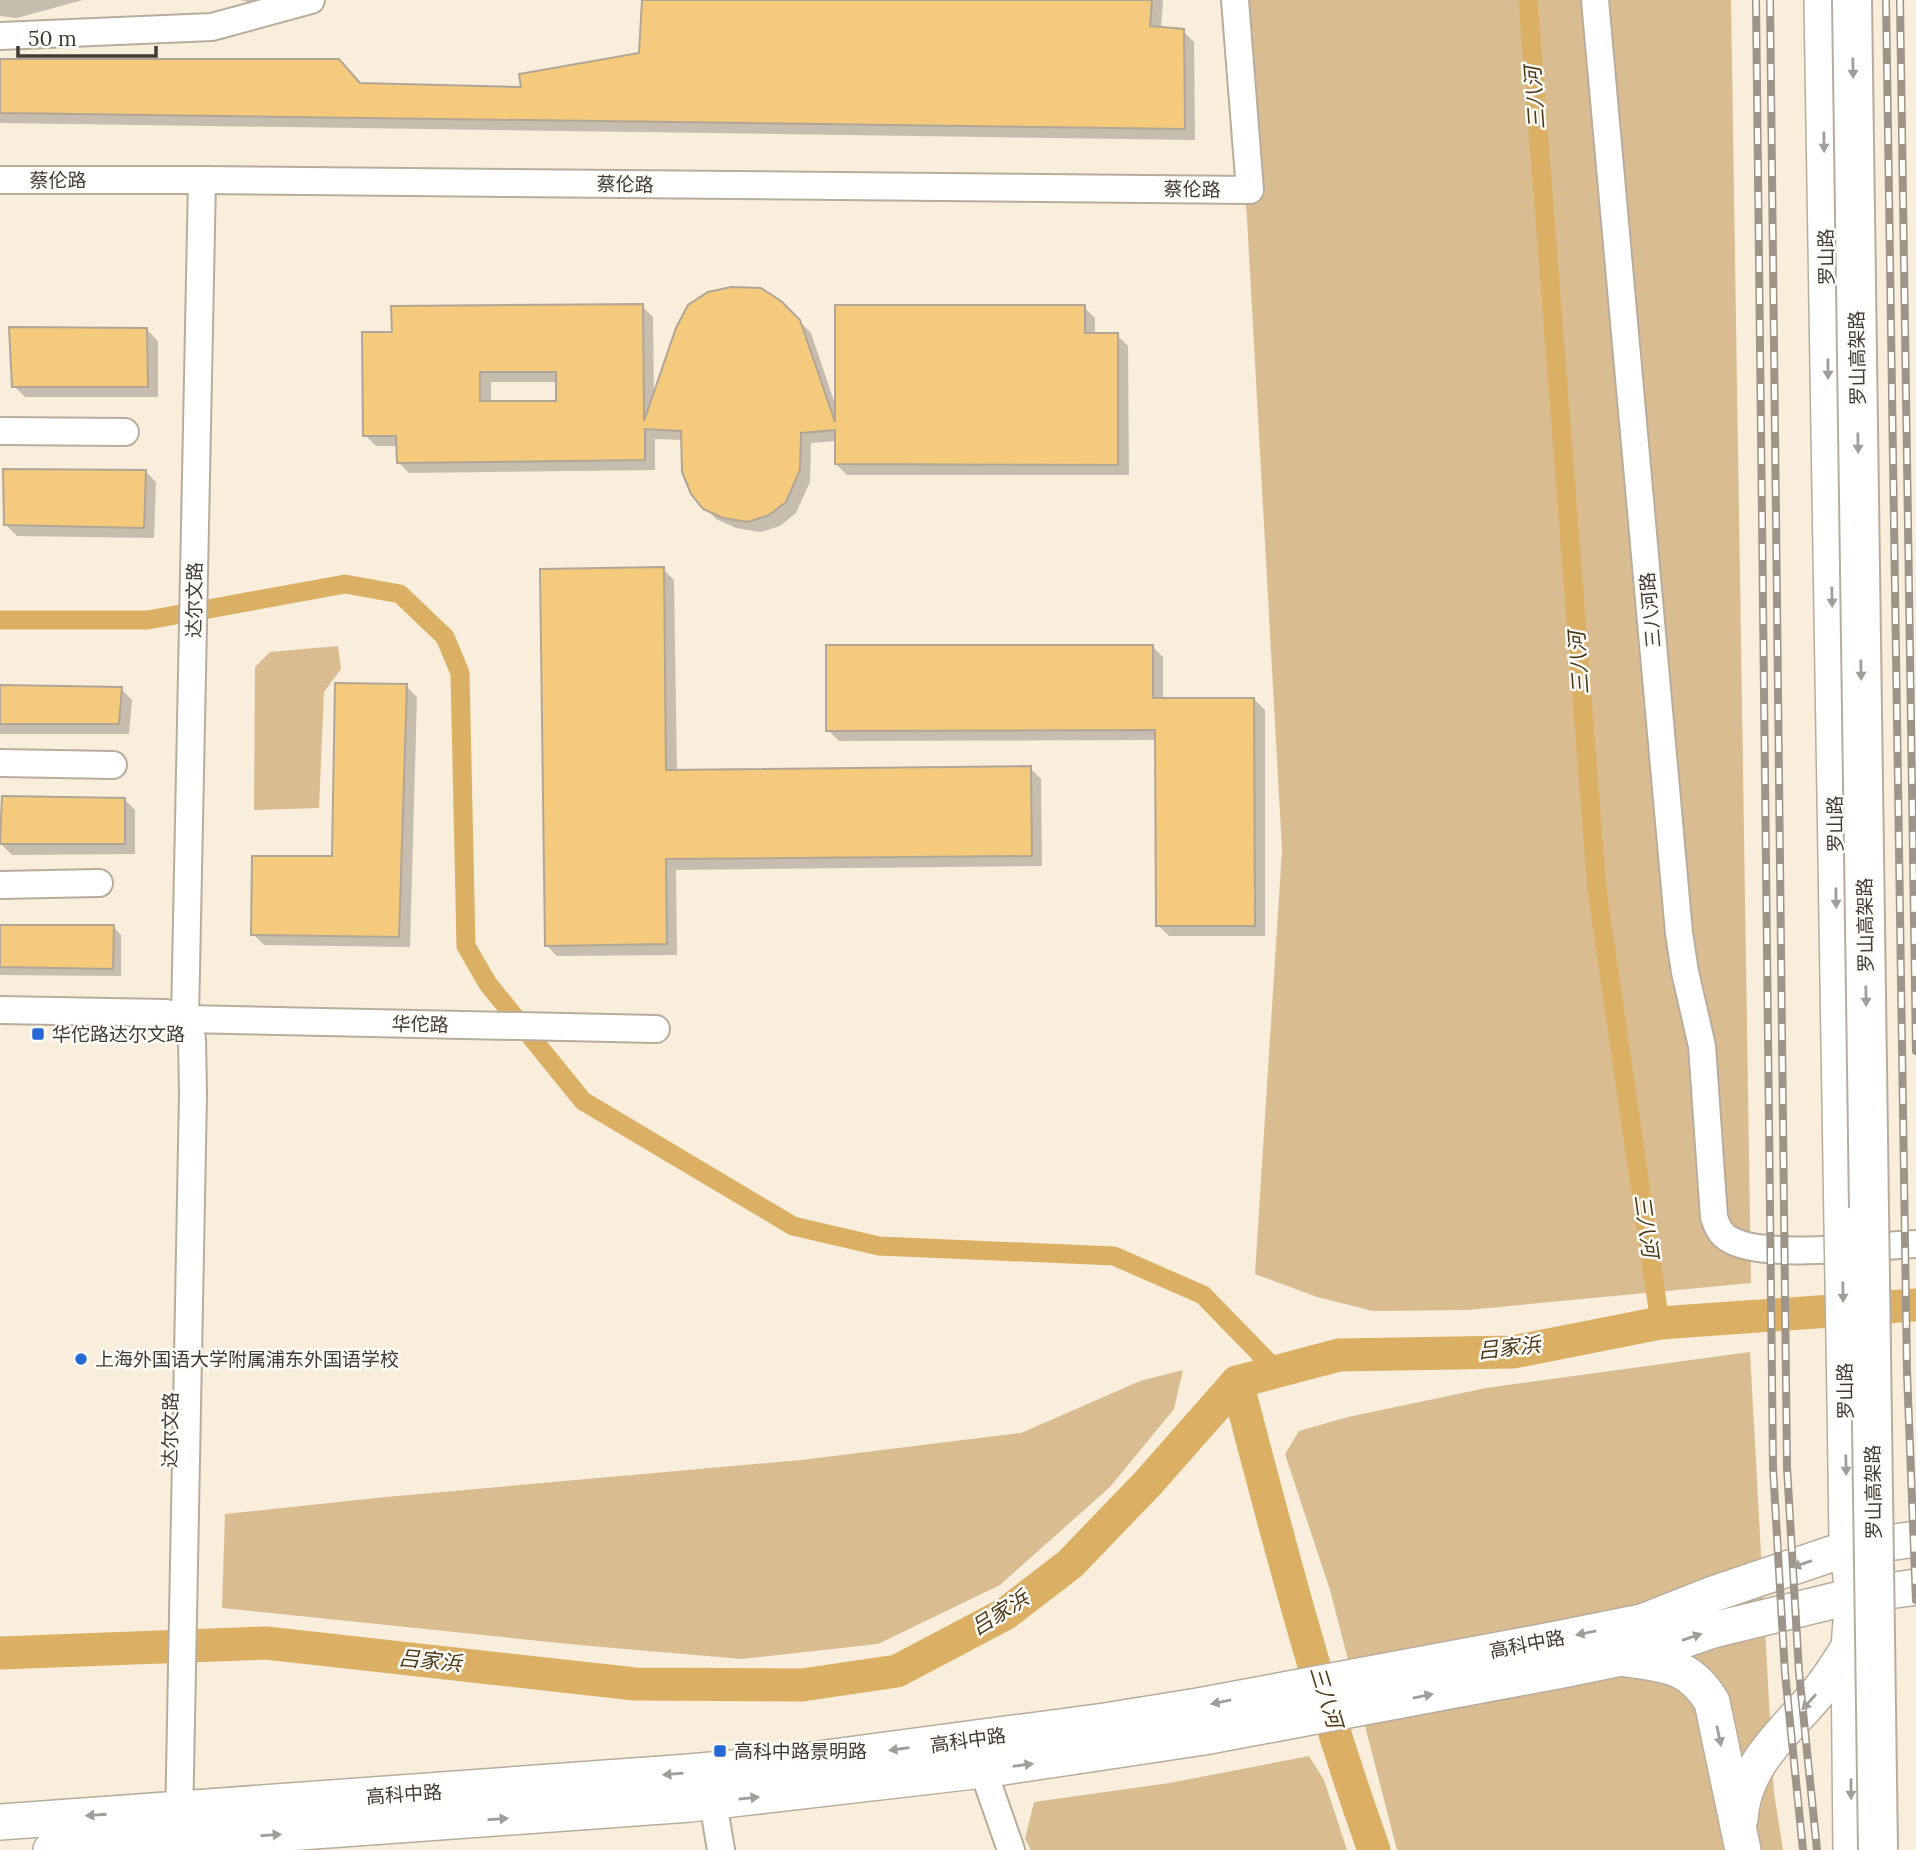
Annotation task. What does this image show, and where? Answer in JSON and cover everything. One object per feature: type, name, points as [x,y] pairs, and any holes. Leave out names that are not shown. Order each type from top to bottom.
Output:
[{"type":"highway","name":"罗山高架路","points":[[1852,0],[1878,1850]]},
{"type":"main road","name":"罗山路","points":[[1822,0],[1847,1540],[1853,1596],[1849,1647],[1851,1850]]},
{"type":"main road","name":"高科中路","points":[[0,1822],[171,1834],[713,1802],[984,1770],[1110,1752],[1293,1704],[1351,1693],[1642,1622],[1713,1594],[1849,1548],[1916,1539]]},
{"type":"main road","name":"高科中路","points":[[1351,1693],[1620,1658],[1646,1653],[1713,1630],[1853,1596],[1916,1587]]},
{"type":"main road","name":"罗山路","points":[[1743,1850],[1741,1804],[1748,1782],[1766,1751],[1820,1690],[1849,1647]]},
{"type":"main road","points":[[1620,1658],[1663,1665],[1685,1672],[1702,1684],[1712,1702],[1743,1850]]},
{"type":"main road","name":"高科中路","points":[[51,1850],[591,1780],[788,1763],[1105,1721],[1293,1704]]},
{"type":"street","points":[[0,36],[212,27],[311,0]]},
{"type":"street","name":"蔡伦路","points":[[0,180],[1250,190],[1235,0]]},
{"type":"street","name":"三八河路","points":[[1595,0],[1678,919],[1685,972],[1701,1038],[1714,1217],[1717,1228],[1728,1238],[1743,1245],[1763,1249],[1916,1244]]},
{"type":"street","name":"达尔文路","points":[[171,1834],[177,1561],[177,1037],[185,1019],[202,180]]},
{"type":"street","points":[[0,430],[125,432]]},
{"type":"street","points":[[0,763],[113,765]]},
{"type":"street","points":[[0,885],[99,883]]},
{"type":"street","name":"华佗路","points":[[0,1010],[166,1013],[185,1019],[656,1029]]},
{"type":"street","name":"华佗路","points":[[0,1023],[166,1027],[185,1019]]},
{"type":"street","points":[[984,1770],[1011,1850]]},
{"type":"street","points":[[713,1802],[721,1850]]},
{"type":"shaded area","points":[[1227,0],[1731,0],[1751,1283],[1467,1310],[1373,1311],[1317,1297],[1255,1274],[1282,850],[1247,218]]},
{"type":"shaded area","points":[[338,646],[341,669],[324,692],[319,808],[254,810],[255,667],[270,652]]},
{"type":"shaded area","points":[[1750,1352],[1774,1793],[1783,1850],[1397,1850],[1330,1590],[1285,1454],[1299,1431],[1348,1417],[1486,1388]]},
{"type":"shaded area","points":[[1183,1370],[1174,1409],[1110,1487],[1000,1585],[878,1644],[742,1659],[222,1608],[225,1514],[801,1460],[1021,1433],[1140,1381]]},
{"type":"shaded area","points":[[1309,1756],[1324,1780],[1347,1850],[1031,1850],[1025,1839],[1034,1802],[1169,1783]]},
{"type":"building","points":[[642,0],[1152,0],[1150,26],[1184,29],[1185,129],[0,113],[0,59],[339,59],[360,83],[521,87],[519,74],[639,53]]},
{"type":"building","points":[[731,287],[761,288],[781,301],[800,320],[835,422],[835,305],[1085,305],[1085,333],[1118,333],[1118,465],[835,464],[835,430],[801,433],[800,470],[786,502],[769,515],[748,522],[723,518],[703,509],[691,494],[682,472],[681,431],[645,429],[645,460],[397,463],[396,436],[363,436],[362,332],[392,332],[391,306],[643,304],[644,421],[676,328],[688,305],[708,292]],"holes":[[[480,372],[556,372],[556,401],[480,401]]]},
{"type":"building","points":[[9,327],[147,328],[148,387],[12,387]]},
{"type":"building","points":[[3,469],[146,470],[144,528],[4,525]]},
{"type":"building","points":[[664,567],[666,770],[1031,766],[1032,856],[666,859],[667,944],[545,946],[540,569]]},
{"type":"building","points":[[826,645],[1153,645],[1153,698],[1254,698],[1255,926],[1156,926],[1155,730],[826,731]]},
{"type":"building","points":[[335,683],[407,684],[399,937],[251,935],[252,856],[332,856]]},
{"type":"building","points":[[0,685],[122,687],[119,724],[0,724]]},
{"type":"building","points":[[2,796],[125,798],[125,844],[0,844]]},
{"type":"building","points":[[0,925],[114,925],[113,969],[0,967]]},
{"type":"waterway","name":"三八河","points":[[1528,0],[1597,890],[1660,1323]]},
{"type":"waterway","points":[[0,620],[148,620],[345,584],[400,594],[445,637],[460,673],[466,946],[488,984],[583,1101],[793,1226],[879,1246],[1114,1256],[1203,1295],[1277,1371]]},
{"type":"waterway","name":"吕家浜","points":[[0,1653],[266,1643],[635,1684],[802,1685],[897,1671],[1005,1614],[1070,1564],[1148,1483],[1237,1382],[1339,1355],[1513,1352],[1660,1323],[1916,1305]]},
{"type":"waterway","name":"三八河","points":[[1237,1382],[1317,1676],[1374,1850]]},
{"type":"railway","points":[[1756,0],[1773,1468],[1785,1673],[1803,1850]]},
{"type":"railway","points":[[1770,0],[1787,1467],[1799,1672],[1817,1850]]},
{"type":"railway","points":[[1886,0],[1907,1372],[1916,1600]]},
{"type":"railway","points":[[1900,0],[1916,1051]]},
{"type":"place","name":"华佗路达尔文路","points":[[38,1034]]},
{"type":"place","name":"上海外国语大学附属浦东外国语学校","points":[[81,1359]]},
{"type":"place","name":"高科中路景明路","points":[[720,1751]]}]
